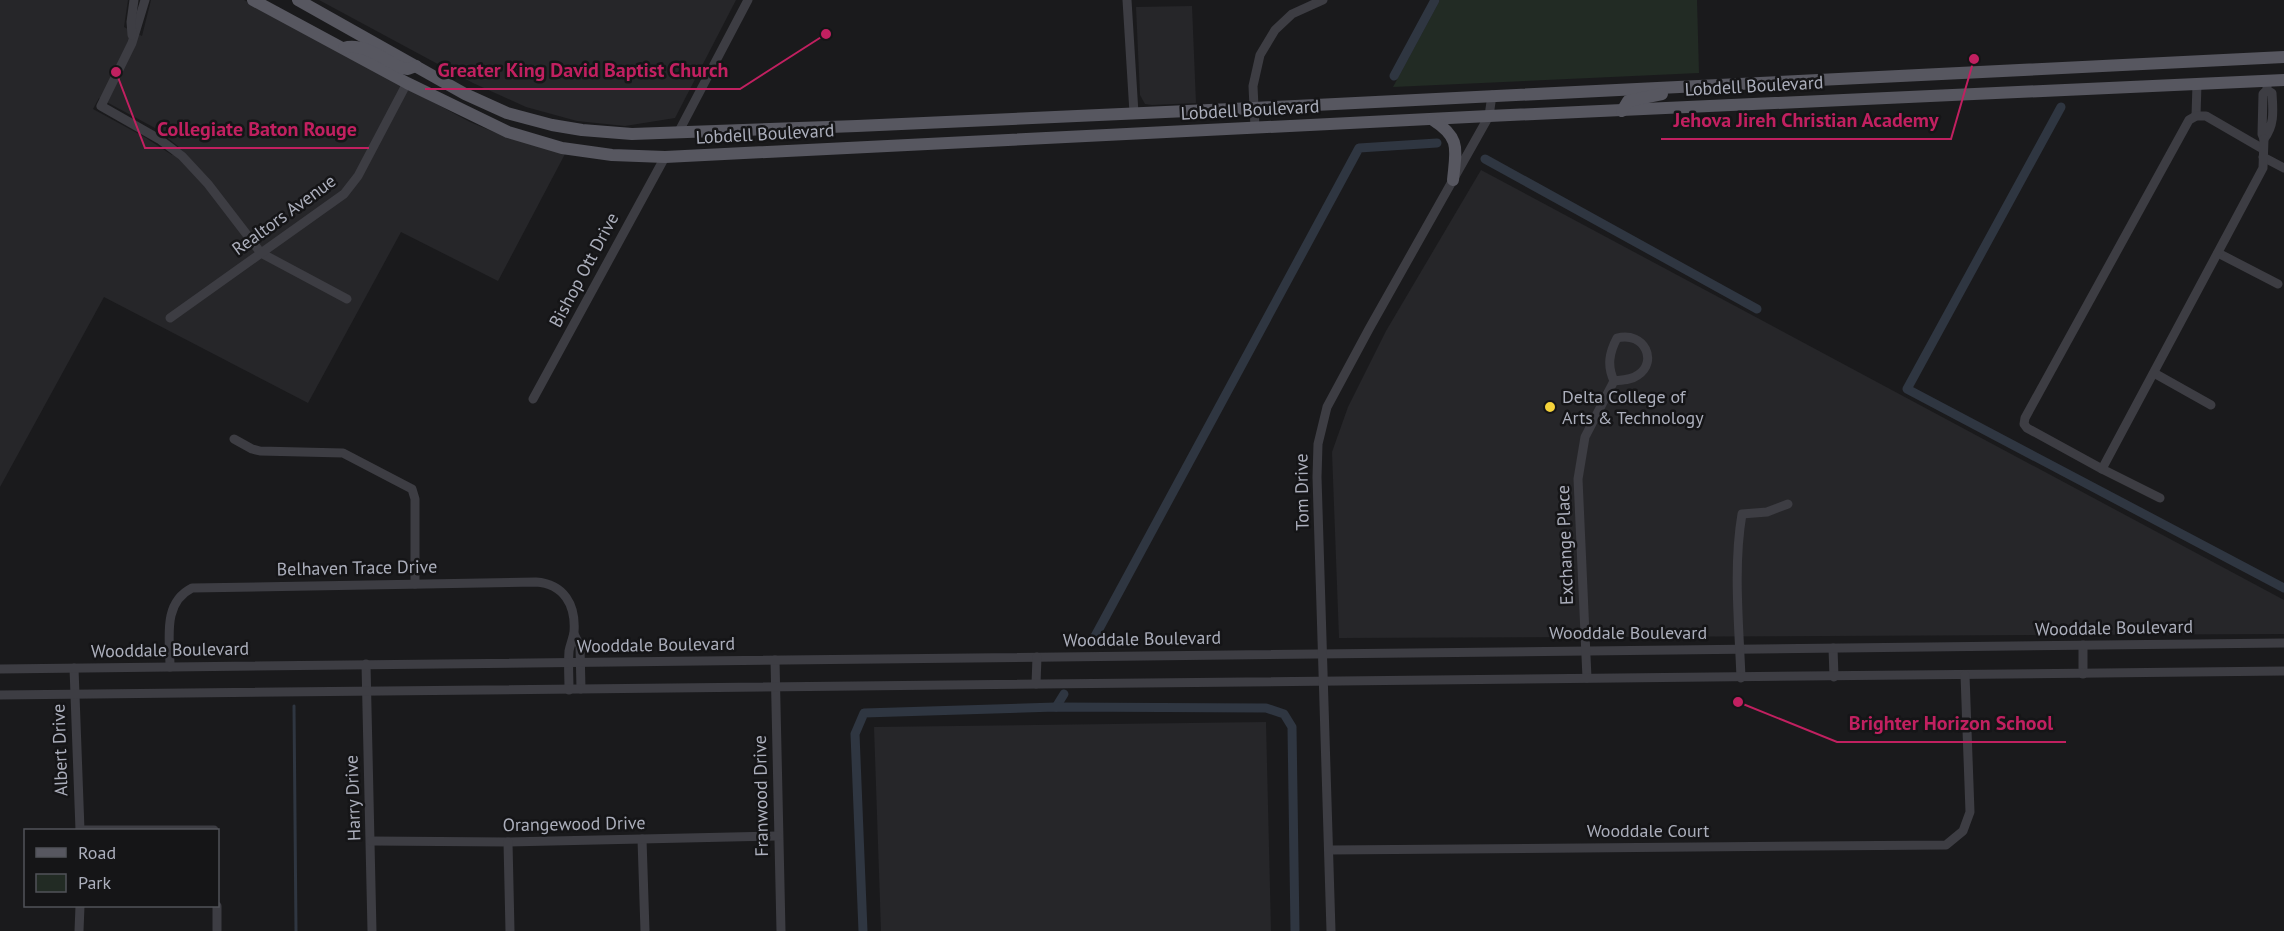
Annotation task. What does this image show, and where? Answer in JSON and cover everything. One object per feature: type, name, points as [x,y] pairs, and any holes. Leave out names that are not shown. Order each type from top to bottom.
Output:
[{"type":"main road","name":"Lobdell Boulevard","points":[[253,0],[407,83],[508,132],[562,148],[612,155],[664,157],[2197,84],[2267,85],[2284,80]]},
{"type":"main road","name":"Lobdell Boulevard","points":[[298,0],[465,94],[507,113],[534,121],[608,133],[678,133],[1254,108],[2284,57]]},
{"type":"main road","points":[[343,49],[352,46],[364,49],[402,68],[408,69],[416,66]]},
{"type":"main road","points":[[407,83],[416,66]]},
{"type":"main road","points":[[1887,98],[1890,88],[1895,84],[1931,80],[1941,74]]},
{"type":"main road","points":[[1725,84],[1727,106]]},
{"type":"main road","points":[[1622,111],[1628,101],[1669,93],[1679,86]]},
{"type":"main road","points":[[1433,120],[1448,130],[1455,140],[1453,180]]},
{"type":"main road","points":[[883,124],[885,146]]},
{"type":"main road","points":[[664,157],[678,133]]},
{"type":"street","points":[[132,43],[131,22],[134,0]]},
{"type":"street","points":[[144,0],[132,43],[101,106],[153,135],[182,156],[208,184],[261,253],[347,299]]},
{"type":"street","points":[[678,133],[748,0]]},
{"type":"street","points":[[1127,0],[1134,113]]},
{"type":"street","points":[[1256,128],[1253,86],[1260,56],[1275,30],[1292,14],[1323,0]]},
{"type":"street","name":"Realtors Avenue","points":[[170,318],[335,201],[352,185],[407,83]]},
{"type":"street","points":[[2196,116],[2197,84]]},
{"type":"street","points":[[2102,469],[2262,168],[2264,148],[2262,134],[2271,114],[2263,94],[2267,85]]},
{"type":"street","name":"Tom Drive","points":[[1330,931],[1317,477],[1318,444],[1327,407],[1489,116],[1492,95]]},
{"type":"street","points":[[1183,110],[1184,131]]},
{"type":"street","points":[[2160,498],[2027,428],[2024,424],[2025,418],[2188,120],[2196,116],[2206,116],[2264,148],[2284,168]]},
{"type":"street","name":"Bishop Ott Drive","points":[[533,399],[664,157]]},
{"type":"street","points":[[2218,253],[2278,284]]},
{"type":"street","points":[[1627,336],[1634,338],[1642,343],[1646,350],[1647,361],[1640,374],[1629,379],[1614,381],[1609,370],[1611,348],[1617,338],[1627,336]]},
{"type":"street","points":[[2154,373],[2211,405]]},
{"type":"street","name":"Exchange Place","points":[[1587,678],[1578,479],[1585,437],[1614,381]]},
{"type":"street","points":[[234,439],[256,450],[327,451],[349,454],[412,489],[415,499],[415,584]]},
{"type":"street","points":[[1741,678],[1738,573],[1742,514],[1767,512],[1788,504]]},
{"type":"street","name":"Belhaven Trace Drive","points":[[170,666],[171,612],[179,596],[192,588],[536,582],[549,584],[560,590],[569,600],[574,617],[574,634]]},
{"type":"street","points":[[574,634],[580,646],[581,689]]},
{"type":"street","points":[[569,690],[569,649],[574,634]]},
{"type":"street","name":"Wooddale Boulevard","points":[[0,669],[2284,643]]},
{"type":"street","points":[[2083,645],[2084,674]]},
{"type":"street","points":[[1833,648],[1834,677]]},
{"type":"street","points":[[1036,684],[1037,657]]},
{"type":"street","name":"Franwood Drive","points":[[775,660],[781,931]]},
{"type":"street","name":"Harry Drive","points":[[366,664],[372,931]]},
{"type":"street","name":"Albert Drive","points":[[74,668],[80,829]]},
{"type":"street","points":[[0,695],[2284,672]]},
{"type":"street","name":"Wooddale Court","points":[[1329,850],[1946,845],[1963,831],[1970,812],[1965,675]]},
{"type":"street","name":"Orangewood Drive","points":[[371,841],[508,842],[778,836]]},
{"type":"street","points":[[642,839],[645,931]]},
{"type":"street","points":[[508,842],[510,931]]},
{"type":"street","points":[[79,931],[80,907]]},
{"type":"street","points":[[217,907],[218,931]]},
{"type":"shaded area","points":[[0,0],[128,0],[124,27],[142,36],[151,0],[244,0],[470,122],[506,137],[565,154],[498,281],[401,232],[308,403],[104,297],[0,487]],"holes":[[[99,98],[155,128],[179,147],[172,155],[93,109]]]},
{"type":"shaded area","points":[[319,0],[736,0],[675,118],[625,126],[577,121],[526,107],[473,83]]},
{"type":"shaded area","points":[[1192,6],[1196,103],[1145,104],[1140,95],[1136,7]]},
{"type":"shaded area","points":[[1481,170],[2284,600],[2284,634],[1339,638],[1332,452],[1348,407],[1386,331]]},
{"type":"shaded area","points":[[1266,722],[1271,931],[881,931],[874,727]]},
{"type":"green space","points":[[1440,0],[1697,0],[1699,73],[1393,87]]},
{"type":"waterway","points":[[1394,76],[1435,0]]},
{"type":"waterway","points":[[2061,107],[1907,389],[2284,588]]},
{"type":"waterway","points":[[1093,640],[1359,148],[1437,143]]},
{"type":"waterway","points":[[1485,159],[1757,309]]},
{"type":"waterway","points":[[1056,707],[1064,694]]},
{"type":"waterway","points":[[294,706],[296,931]]},
{"type":"waterway","points":[[863,931],[855,734],[864,713],[1056,707],[1266,708],[1284,714],[1292,727],[1295,931]]},
{"type":"place","name":"Greater King David Baptist Church","points":[[826,34]]},
{"type":"place","name":"Jehova Jireh Christian Academy","points":[[1974,59]]},
{"type":"place","name":"Collegiate Baton Rouge","points":[[116,72]]},
{"type":"place","name":"Delta College of Arts & Technology","points":[[1550,407]]},
{"type":"place","name":"Brighter Horizon School","points":[[1738,702]]}]
